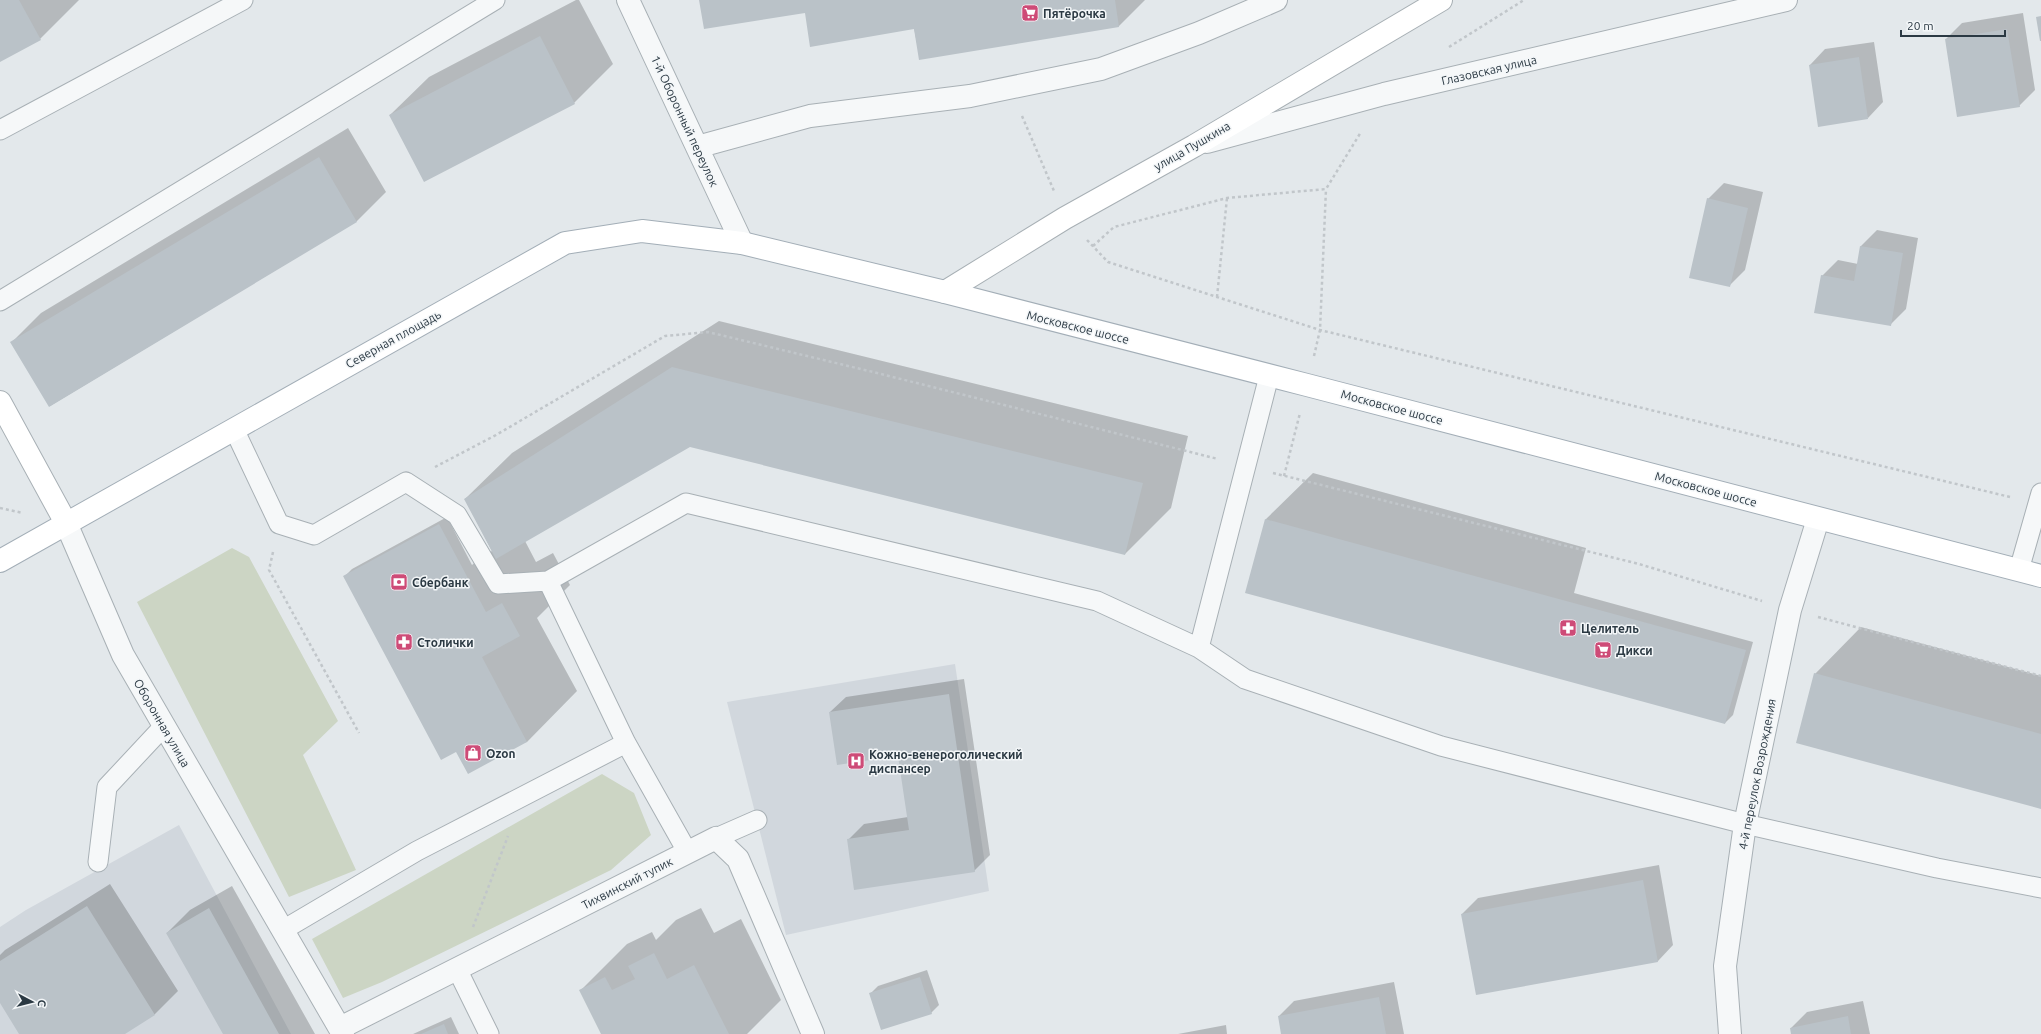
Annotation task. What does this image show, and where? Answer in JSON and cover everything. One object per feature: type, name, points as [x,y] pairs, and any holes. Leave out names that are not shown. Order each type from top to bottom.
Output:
[{"type":"main road","name":"улица Пушкина","points":[[945,292],[1065,218],[1194,146],[1441,0]]},
{"type":"main road","name":"Северная площадь","points":[[0,561],[565,243],[642,231],[742,243]]},
{"type":"main road","name":"Московское шоссе","points":[[742,243],[945,292],[2041,576]]},
{"type":"main road","name":"Оборонная улица","points":[[0,402],[66,523]]},
{"type":"street","name":"1-й Оборонный переулок","points":[[628,0],[742,243]]},
{"type":"street","points":[[697,147],[810,116],[970,96],[1102,69],[1199,33],[1276,0]]},
{"type":"street","name":"Глазовская улица","points":[[1194,146],[1384,94],[1756,3],[1786,0]]},
{"type":"street","name":"4-й переулок Возрождения","points":[[1730,1034],[1725,966],[1745,824],[1790,610],[1818,519]]},
{"type":"street","name":"Оборонная улица","points":[[66,523],[123,655],[342,1031]]},
{"type":"street","points":[[716,838],[738,859],[813,1034]]},
{"type":"street","name":"Тихвинский тупик","points":[[342,1031],[457,969],[716,838]]},
{"type":"lane","points":[[0,130],[243,0]]},
{"type":"lane","points":[[0,301],[495,0]]},
{"type":"lane","points":[[1198,648],[1269,376]]},
{"type":"lane","points":[[234,429],[279,524],[314,535],[406,482],[457,515],[498,584],[548,581],[686,503],[1096,601],[1198,648],[1244,679],[1441,746],[1745,824],[1937,868],[2041,888]]},
{"type":"lane","points":[[2019,570],[2039,499]]},
{"type":"lane","points":[[548,581],[626,743],[688,853]]},
{"type":"lane","points":[[98,862],[107,787],[164,726]]},
{"type":"lane","points":[[283,930],[417,851],[524,794],[626,743]]},
{"type":"lane","points":[[716,838],[757,820]]},
{"type":"lane","points":[[457,969],[489,1034]]},
{"type":"path","points":[[1010,88],[1065,218],[1108,262],[1320,330],[2039,499]]},
{"type":"path","points":[[1284,476],[1320,330],[1326,189]]},
{"type":"path","points":[[1217,297],[1227,198]]},
{"type":"path","points":[[279,524],[269,570],[359,732]]},
{"type":"path","points":[[457,969],[524,794]]},
{"type":"shaded area","name":"Кожно-венероголический диспансер","points":[[955,664],[989,891],[786,935],[727,702]]},
{"type":"shaded area","points":[[179,825],[291,1034],[0,1034],[0,927],[26,910]]},
{"type":"green space","points":[[232,548],[249,557],[338,721],[303,755],[356,870],[289,897],[137,602]]},
{"type":"green space","points":[[602,774],[634,793],[651,835],[611,870],[382,982],[343,998],[312,939]]},
{"type":"building","points":[[0,0],[19,0],[41,40],[0,62]]},
{"type":"building","points":[[699,0],[1115,0],[1119,27],[919,60],[914,29],[810,47],[805,13],[704,29]]},
{"type":"building","points":[[2041,16],[2041,41],[2040,41],[2036,17]]},
{"type":"building","points":[[2007,29],[2020,107],[1957,117],[1945,39]]},
{"type":"building","points":[[540,36],[575,104],[424,182],[389,115]]},
{"type":"building","points":[[1859,57],[1868,119],[1818,127],[1809,65]]},
{"type":"building","points":[[319,157],[357,222],[49,407],[10,342]]},
{"type":"building","points":[[1707,198],[1748,208],[1730,287],[1689,278]]},
{"type":"building","points":[[1860,246],[1903,253],[1891,326],[1814,313],[1821,275],[1854,281]]},
{"type":"building","points":[[672,367],[1143,483],[1125,555],[690,447],[496,559],[464,499]]},
{"type":"building","points":[[1265,519],[1746,650],[1725,724],[1245,593]]},
{"type":"building","points":[[439,524],[486,612],[502,603],[520,636],[482,657],[527,742],[468,774],[456,752],[441,760],[343,576]]},
{"type":"building","points":[[1814,673],[2041,734],[2041,809],[1796,743]]},
{"type":"building","points":[[949,694],[975,872],[854,890],[847,839],[909,830],[898,756],[837,765],[829,712]]},
{"type":"building","points":[[1643,880],[1658,962],[1476,995],[1461,914]]},
{"type":"building","points":[[87,906],[155,1015],[125,1034],[19,1034],[0,1003],[0,961]]},
{"type":"building","points":[[209,908],[279,1034],[223,1034],[166,933]]},
{"type":"building","points":[[654,953],[667,979],[694,965],[729,1034],[601,1034],[579,990],[605,977],[612,990],[635,979],[628,966]]},
{"type":"building","points":[[920,977],[932,1014],[881,1030],[869,993]]},
{"type":"building","points":[[1379,997],[1386,1034],[1281,1034],[1278,1016]]},
{"type":"building","points":[[1848,1016],[1851,1034],[1791,1034],[1790,1028]]},
{"type":"building","points":[[444,1024],[448,1034],[421,1034]]},
{"type":"place","name":"Пятёрочка","points":[[1030,13]]},
{"type":"place","name":"Сбербанк","points":[[399,582]]},
{"type":"place","name":"Целитель","points":[[1568,628]]},
{"type":"place","name":"Столички","points":[[404,642]]},
{"type":"place","name":"Дикси","points":[[1603,650]]},
{"type":"place","name":"Ozon","points":[[473,753]]},
{"type":"place","name":"Кожно-венероголический диспансер","points":[[856,761]]}]
